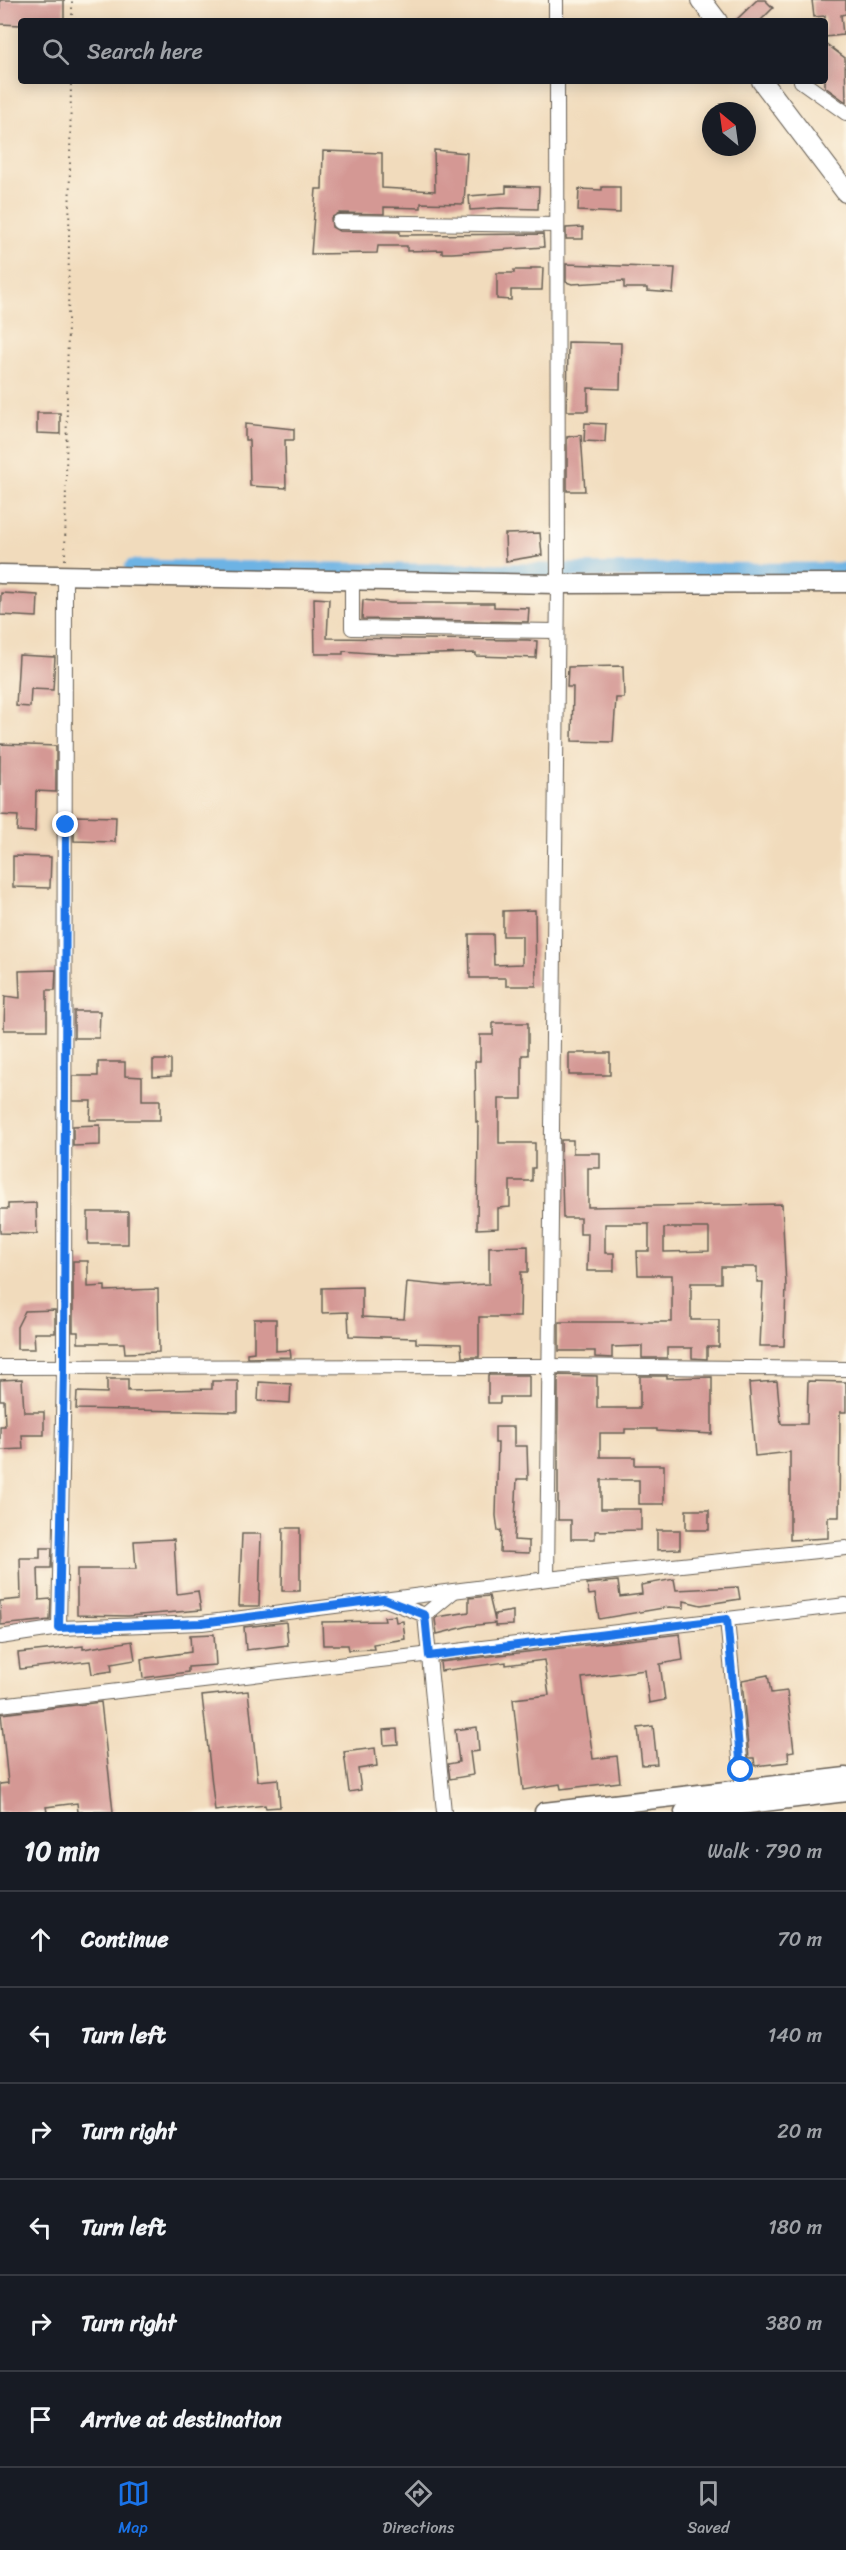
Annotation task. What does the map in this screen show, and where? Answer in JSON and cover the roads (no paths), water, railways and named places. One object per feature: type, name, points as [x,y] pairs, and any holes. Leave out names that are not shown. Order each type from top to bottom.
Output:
[{"type":"main road","points":[[701,0],[715,18]]},
{"type":"main road","points":[[764,84],[846,192]]},
{"type":"street","points":[[556,0],[556,18]]},
{"type":"street","points":[[546,1579],[558,584],[557,84]]},
{"type":"street","points":[[805,84],[846,113]]},
{"type":"street","points":[[339,222],[557,225]]},
{"type":"street","points":[[0,574],[558,584],[846,582]]},
{"type":"street","points":[[59,1628],[64,1367],[65,575]]},
{"type":"street","points":[[352,580],[352,628],[557,631]]},
{"type":"street","points":[[0,1367],[548,1366],[846,1370]]},
{"type":"street","points":[[0,1637],[59,1628],[202,1623],[546,1579],[846,1548]]},
{"type":"street","points":[[425,1615],[454,1591]]},
{"type":"street","points":[[384,1599],[425,1615]]},
{"type":"street","points":[[0,1705],[846,1605]]},
{"type":"street","points":[[425,1615],[444,1812]]},
{"type":"street","points":[[727,1619],[743,1790]]},
{"type":"street","points":[[544,1812],[846,1777]]},
{"type":"street","points":[[684,1812],[846,1792]]},
{"type":"waterway","points":[[132,567],[401,571],[846,570]]}]
